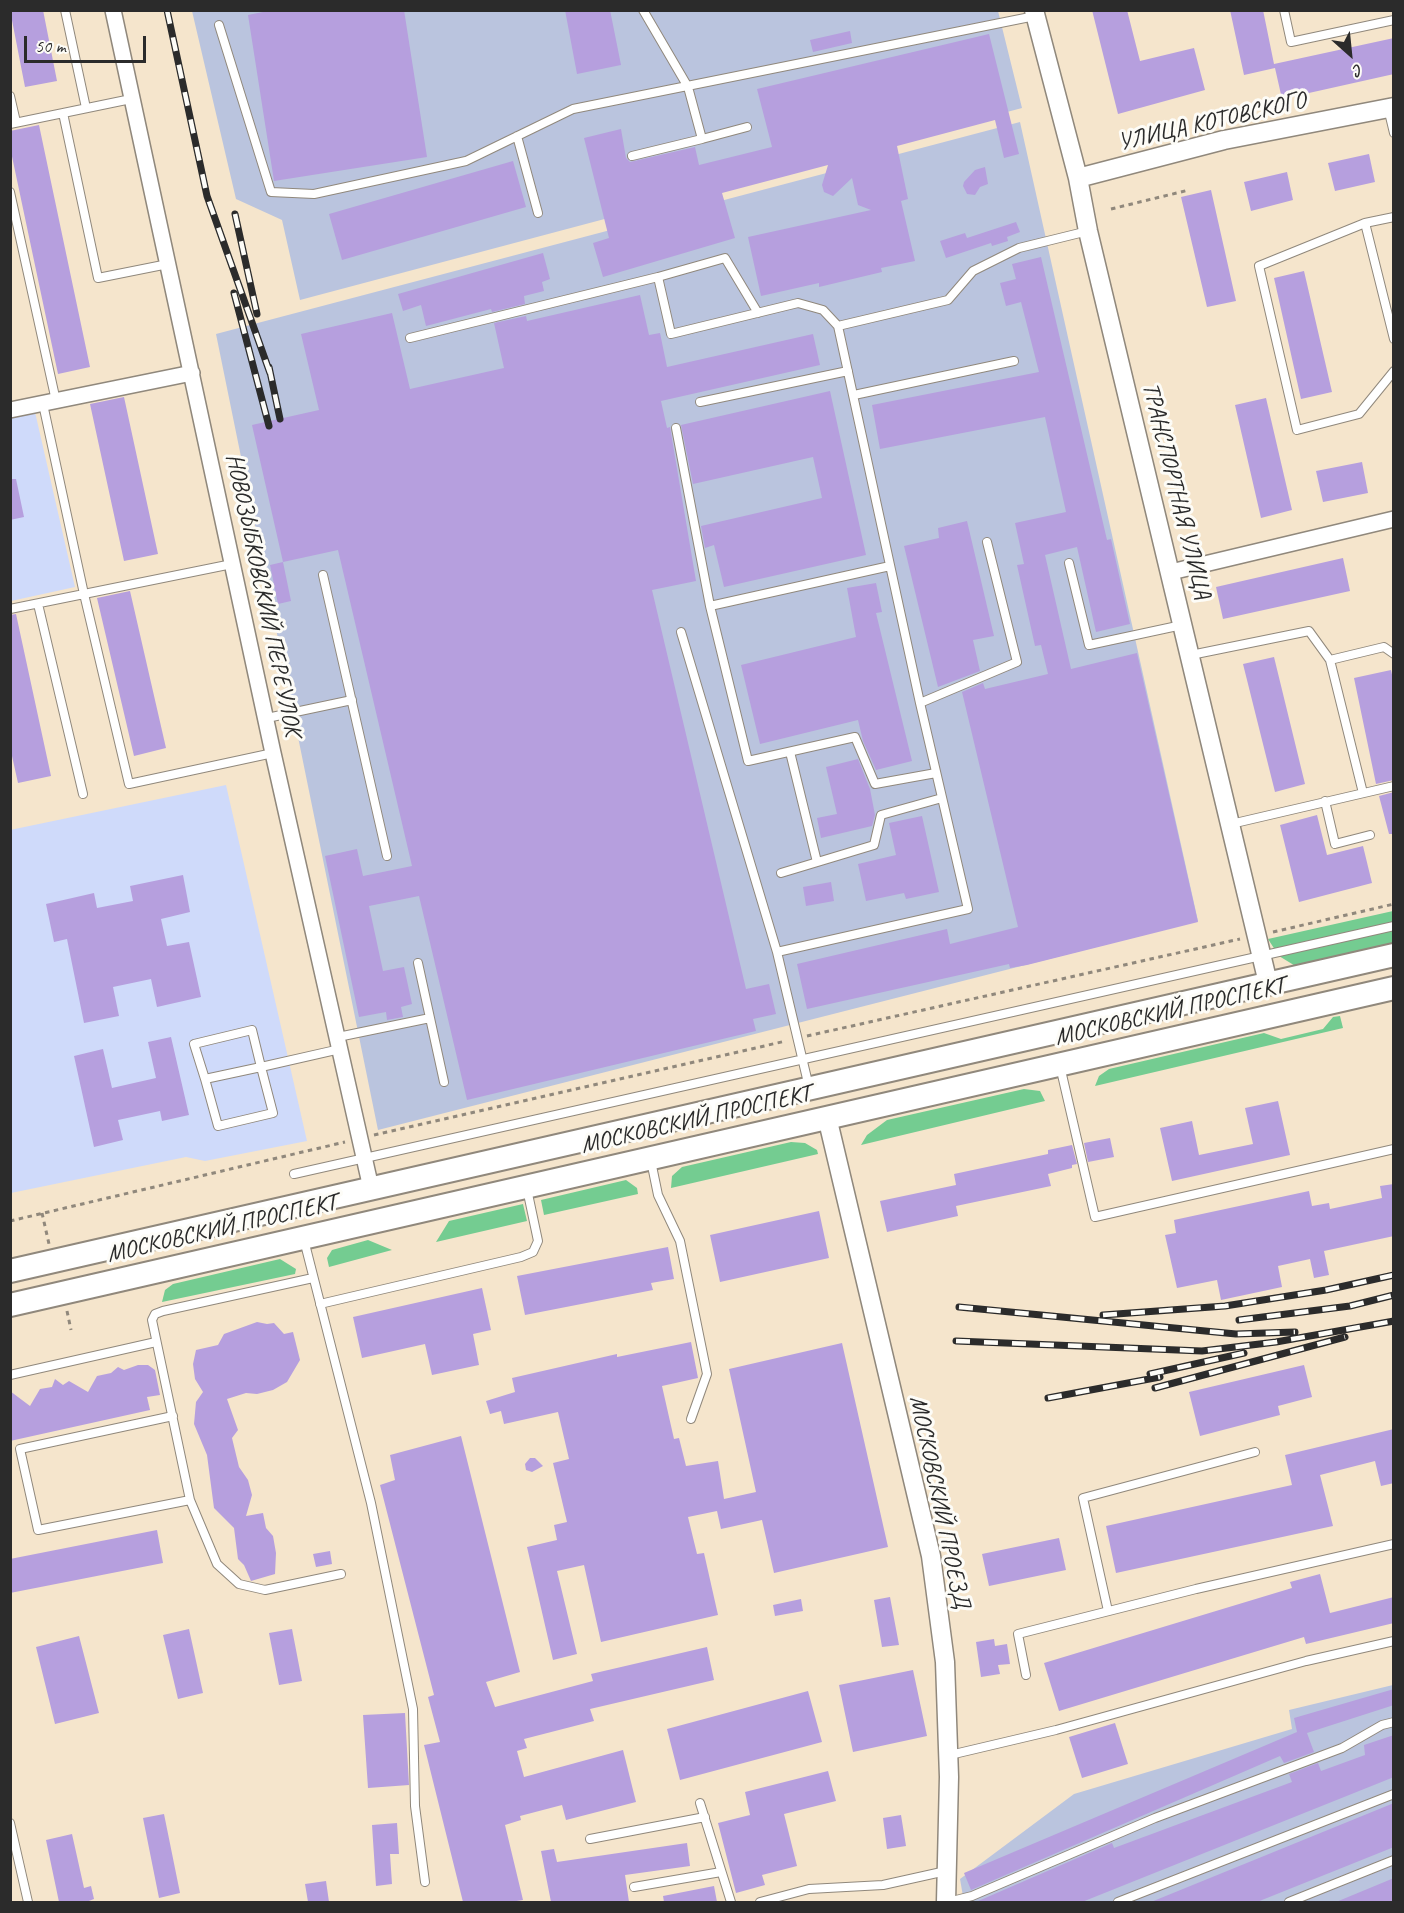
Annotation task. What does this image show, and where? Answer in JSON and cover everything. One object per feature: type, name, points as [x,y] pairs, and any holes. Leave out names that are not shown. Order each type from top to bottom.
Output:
[{"type":"main road","name":"МОСКОВСКИЙ ПРОСПЕКТ","points":[[10,1271],[1394,956]]},
{"type":"main road","points":[[1268,983],[1276,1015]]},
{"type":"main road","name":"МОСКОВСКИЙ ПРОСПЕКТ","points":[[10,1305],[1394,988]]},
{"type":"main road","points":[[371,1188],[380,1221]]},
{"type":"street","name":"НОВОЗЫБКОВСКИЙ ПЕРЕУЛОК","points":[[113,10],[273,753],[371,1188]]},
{"type":"street","name":"ТРАНСПОРТНАЯ УЛИЦА","points":[[1034,14],[1078,178],[1088,231],[1268,983]]},
{"type":"street","name":"УЛИЦА КОТОВСКОГО","points":[[1078,178],[1224,141],[1391,107]]},
{"type":"street","points":[[11,407],[49,402],[192,373]]},
{"type":"street","points":[[1171,572],[1393,519]]},
{"type":"street","name":"МОСКОВСКИЙ ПРОЕЗД","points":[[827,1117],[931,1556],[945,1662],[948,1756],[946,1902]]},
{"type":"lane","points":[[65,10],[86,108]]},
{"type":"lane","points":[[643,10],[688,87],[702,139]]},
{"type":"lane","points":[[1284,10],[1292,42],[1394,20]]},
{"type":"lane","points":[[219,25],[271,192],[314,194],[466,161],[573,109],[1034,14]]},
{"type":"lane","points":[[10,96],[13,123],[132,99]]},
{"type":"lane","points":[[1391,107],[1394,133]]},
{"type":"lane","points":[[63,113],[98,278],[168,264]]},
{"type":"lane","points":[[632,156],[747,127]]},
{"type":"lane","points":[[517,136],[538,213]]},
{"type":"lane","points":[[10,192],[84,594],[129,784],[273,753]]},
{"type":"lane","points":[[1394,217],[1365,223],[1259,266],[1297,430],[1359,414],[1394,371]]},
{"type":"lane","points":[[1365,223],[1394,339]]},
{"type":"lane","points":[[838,326],[948,300],[973,271],[1018,248],[1088,231]]},
{"type":"lane","points":[[410,338],[658,277],[725,258],[758,313]]},
{"type":"lane","points":[[658,277],[671,334],[798,303],[823,310],[838,326],[920,704],[968,909],[777,952]]},
{"type":"lane","points":[[854,395],[1014,361]]},
{"type":"lane","points":[[700,402],[848,371]]},
{"type":"lane","points":[[676,428],[710,606],[748,761],[855,737],[874,784],[936,773]]},
{"type":"lane","points":[[920,704],[1017,662],[987,542]]},
{"type":"lane","points":[[1069,563],[1089,645],[1184,625]]},
{"type":"lane","points":[[10,609],[234,564]]},
{"type":"lane","points":[[710,606],[890,566]]},
{"type":"lane","points":[[323,575],[387,856]]},
{"type":"lane","points":[[38,604],[83,794]]},
{"type":"lane","points":[[1191,656],[1309,631],[1330,660],[1363,793]]},
{"type":"lane","points":[[681,632],[777,952],[810,1089]]},
{"type":"lane","points":[[1330,660],[1384,647],[1394,654]]},
{"type":"lane","points":[[267,717],[352,700]]},
{"type":"lane","points":[[790,752],[817,862]]},
{"type":"lane","points":[[1231,824],[1394,786]]},
{"type":"lane","points":[[781,873],[874,846],[881,815],[942,798]]},
{"type":"lane","points":[[1325,801],[1335,844],[1370,836]]},
{"type":"lane","points":[[294,1174],[803,1057],[1394,926]]},
{"type":"lane","points":[[418,963],[444,1082]]},
{"type":"lane","points":[[205,1079],[261,1067],[430,1018]]},
{"type":"lane","points":[[252,1030],[273,1113],[218,1126],[205,1079],[194,1044],[252,1030]]},
{"type":"lane","points":[[1059,1064],[1095,1217],[1394,1149]]},
{"type":"lane","points":[[651,1159],[658,1195],[680,1241],[707,1374],[691,1419]]},
{"type":"lane","points":[[320,1304],[521,1257],[533,1252],[538,1241],[527,1188]]},
{"type":"lane","points":[[303,1239],[371,1503],[413,1708],[415,1806],[425,1882]]},
{"type":"lane","points":[[313,1278],[155,1314],[152,1320],[190,1500],[217,1564],[239,1584],[265,1590],[341,1574]]},
{"type":"lane","points":[[10,1375],[156,1342]]},
{"type":"lane","points":[[173,1416],[20,1449],[38,1530],[190,1500]]},
{"type":"lane","points":[[1108,1611],[1083,1498],[1255,1452]]},
{"type":"lane","points":[[1026,1676],[1018,1634],[1394,1544]]},
{"type":"lane","points":[[948,1756],[1056,1730],[1306,1661],[1394,1641]]},
{"type":"lane","points":[[946,1902],[972,1896],[1155,1818],[1342,1748],[1382,1725],[1394,1722]]},
{"type":"lane","points":[[1118,1902],[1394,1794]]},
{"type":"lane","points":[[700,1803],[731,1902]]},
{"type":"lane","points":[[590,1839],[705,1817]]},
{"type":"lane","points":[[10,1823],[28,1902]]},
{"type":"lane","points":[[1289,1902],[1394,1860]]},
{"type":"lane","points":[[760,1902],[809,1889],[883,1884],[946,1871]]},
{"type":"lane","points":[[634,1887],[722,1872]]},
{"type":"path","points":[[1111,208],[1189,190]]},
{"type":"path","points":[[10,1221],[360,1138],[1394,904]]},
{"type":"shaded area","points":[[192,11],[998,11],[1022,108],[300,300],[282,220],[236,199]]},
{"type":"shaded area","points":[[1020,122],[1198,921],[378,1130],[216,334]]},
{"type":"shaded area","points":[[35,412],[75,587],[11,601],[11,417]]},
{"type":"shaded area","points":[[226,785],[307,1141],[205,1161],[186,1157],[11,1193],[10,830]]},
{"type":"shaded area","points":[[1393,1685],[1393,1902],[964,1902],[960,1879],[1074,1794],[1292,1729],[1289,1710]]},
{"type":"green space","points":[[1393,911],[1393,945],[1297,967],[1279,956],[1268,939]]},
{"type":"green space","points":[[1340,1016],[1343,1028],[1095,1086],[1099,1076],[1109,1069],[1264,1033],[1281,1039],[1323,1029],[1333,1017]]},
{"type":"green space","points":[[1024,1089],[1040,1091],[1045,1101],[861,1145],[867,1135],[887,1120]]},
{"type":"green space","points":[[791,1142],[805,1143],[817,1150],[818,1154],[671,1188],[672,1176],[682,1167]]},
{"type":"green space","points":[[626,1180],[637,1188],[638,1194],[544,1215],[541,1200]]},
{"type":"green space","points":[[523,1204],[527,1221],[436,1242],[449,1221]]},
{"type":"green space","points":[[368,1240],[392,1250],[329,1267],[327,1258],[332,1250]]},
{"type":"green space","points":[[280,1259],[296,1269],[295,1274],[162,1302],[165,1290],[173,1284]]},
{"type":"building","points":[[10,10],[43,10],[57,81],[25,87]]},
{"type":"building","points":[[273,10],[404,10],[427,157],[274,181],[248,15]]},
{"type":"building","points":[[565,10],[610,10],[621,65],[577,74]]},
{"type":"building","points":[[1092,10],[1127,10],[1140,61],[1194,48],[1205,90],[1118,114]]},
{"type":"building","points":[[1230,10],[1263,10],[1274,64],[1394,38],[1394,74],[1282,99],[1275,68],[1244,75]]},
{"type":"building","points":[[850,31],[852,43],[813,52],[810,40]]},
{"type":"building","points":[[989,34],[1019,154],[1004,158],[995,120],[897,146],[908,199],[901,201],[915,261],[881,268],[882,272],[819,287],[819,283],[761,296],[748,237],[871,210],[858,205],[852,178],[833,196],[824,192],[822,185],[828,165],[722,193],[735,238],[603,277],[593,243],[609,238],[584,138],[621,129],[626,158],[630,162],[695,147],[699,165],[772,147],[757,89]]},
{"type":"building","points":[[39,125],[90,367],[58,374],[10,147],[10,131]]},
{"type":"building","points":[[1369,154],[1375,182],[1335,191],[1328,163]]},
{"type":"building","points":[[513,161],[526,207],[342,260],[329,214]]},
{"type":"building","points":[[985,167],[988,184],[980,187],[975,195],[967,194],[963,186],[964,182],[975,170]]},
{"type":"building","points":[[1287,172],[1293,200],[1251,211],[1244,182]]},
{"type":"building","points":[[1211,190],[1236,301],[1207,307],[1181,197]]},
{"type":"building","points":[[1016,222],[1020,232],[1007,237],[1008,241],[992,246],[991,243],[946,258],[940,241],[965,233],[967,238]]},
{"type":"building","points":[[543,253],[550,279],[542,282],[544,291],[524,296],[525,304],[492,312],[491,309],[426,326],[421,305],[403,311],[398,294]]},
{"type":"building","points":[[1041,257],[1107,540],[1111,539],[1130,624],[1096,632],[1077,547],[1045,555],[1071,669],[1137,653],[1198,922],[1027,965],[1010,968],[1009,964],[807,1009],[797,964],[947,929],[950,944],[1018,927],[962,692],[983,683],[985,689],[1048,674],[1041,645],[1035,646],[1017,565],[1024,564],[1015,523],[1066,512],[1045,417],[880,449],[872,405],[1039,372],[1021,302],[1006,306],[1000,283],[1016,279],[1012,264]]},
{"type":"building","points":[[1304,271],[1332,392],[1301,399],[1274,278]]},
{"type":"building","points":[[640,295],[649,335],[660,333],[667,367],[813,334],[820,365],[661,401],[667,428],[670,427],[696,581],[652,590],[746,989],[769,984],[776,1014],[753,1019],[756,1031],[467,1100],[419,896],[369,906],[383,971],[404,967],[412,1004],[401,1007],[403,1017],[387,1020],[386,1012],[359,1017],[325,856],[357,849],[363,876],[412,866],[338,550],[283,562],[252,425],[319,410],[301,334],[392,313],[410,389],[504,368],[494,323],[526,316],[527,321]]},
{"type":"building","points":[[830,391],[866,555],[724,587],[714,545],[705,548],[701,526],[822,498],[813,457],[693,484],[681,425]]},
{"type":"building","points":[[124,397],[158,554],[124,561],[90,404]]},
{"type":"building","points":[[1266,398],[1292,510],[1261,518],[1235,405]]},
{"type":"building","points":[[1362,462],[1368,493],[1323,502],[1316,471]]},
{"type":"building","points":[[10,479],[16,479],[24,517],[10,520]]},
{"type":"building","points":[[967,521],[994,636],[973,640],[980,671],[938,687],[904,546],[939,538],[938,528]]},
{"type":"building","points":[[1343,558],[1350,591],[1223,619],[1216,587]]},
{"type":"building","points":[[283,562],[291,601],[278,604],[270,565]]},
{"type":"building","points":[[876,583],[882,612],[876,613],[912,761],[876,770],[863,741],[858,720],[760,744],[741,665],[856,637],[847,588]]},
{"type":"building","points":[[130,591],[166,748],[134,756],[97,598]]},
{"type":"building","points":[[16,614],[51,776],[18,783],[10,747],[10,615]]},
{"type":"building","points":[[1274,657],[1305,784],[1275,792],[1243,664]]},
{"type":"building","points":[[1391,670],[1394,684],[1394,780],[1376,784],[1354,678]]},
{"type":"building","points":[[858,759],[870,789],[875,815],[872,826],[821,838],[817,818],[837,814],[826,767]]},
{"type":"building","points":[[1394,792],[1394,834],[1389,834],[1379,796]]},
{"type":"building","points":[[1317,815],[1327,855],[1363,846],[1372,883],[1299,902],[1280,825]]},
{"type":"building","points":[[922,816],[939,892],[906,899],[904,893],[866,901],[858,864],[896,855],[889,823]]},
{"type":"building","points":[[183,875],[190,912],[161,919],[167,946],[189,942],[201,997],[157,1007],[151,979],[113,987],[119,1016],[84,1023],[67,939],[54,942],[46,904],[94,893],[97,908],[133,901],[130,886]]},
{"type":"building","points":[[831,882],[834,901],[806,906],[803,887]]},
{"type":"building","points":[[171,1037],[189,1115],[162,1121],[160,1111],[118,1120],[123,1140],[94,1147],[74,1056],[103,1049],[112,1088],[156,1078],[148,1042]]},
{"type":"building","points":[[1278,1101],[1290,1155],[1172,1181],[1160,1128],[1192,1121],[1199,1155],[1253,1144],[1245,1108]]},
{"type":"building","points":[[1110,1138],[1114,1157],[1088,1162],[1084,1143]]},
{"type":"building","points":[[1072,1145],[1077,1164],[1072,1165],[1072,1168],[1048,1174],[1051,1186],[956,1206],[958,1216],[887,1232],[880,1201],[956,1185],[954,1174],[1048,1154],[1048,1150]]},
{"type":"building","points":[[1394,1184],[1394,1236],[1324,1251],[1329,1275],[1314,1278],[1310,1259],[1278,1266],[1282,1287],[1221,1300],[1217,1280],[1177,1288],[1165,1235],[1176,1233],[1174,1220],[1309,1191],[1312,1206],[1329,1203],[1330,1209],[1382,1198],[1380,1186]]},
{"type":"building","points":[[819,1211],[829,1258],[720,1282],[710,1235]]},
{"type":"building","points":[[668,1247],[674,1279],[651,1283],[653,1290],[525,1315],[517,1276]]},
{"type":"building","points":[[482,1288],[491,1330],[473,1334],[479,1365],[432,1375],[425,1344],[362,1358],[353,1317]]},
{"type":"building","points":[[257,1322],[274,1323],[284,1334],[293,1332],[300,1360],[287,1382],[273,1390],[257,1394],[246,1393],[227,1399],[238,1430],[232,1438],[239,1467],[248,1480],[252,1495],[246,1516],[263,1513],[266,1528],[273,1536],[276,1553],[275,1574],[251,1581],[244,1565],[238,1559],[234,1528],[214,1508],[207,1455],[194,1424],[196,1402],[203,1392],[195,1379],[193,1364],[196,1350],[218,1345],[224,1334]]},
{"type":"building","points":[[691,1342],[698,1378],[662,1386],[674,1439],[679,1438],[686,1466],[718,1461],[724,1499],[756,1492],[729,1369],[842,1343],[888,1547],[774,1573],[762,1520],[721,1529],[717,1511],[688,1517],[697,1554],[704,1553],[718,1615],[601,1642],[584,1565],[557,1571],[577,1654],[553,1660],[527,1547],[557,1540],[554,1525],[567,1522],[553,1463],[569,1459],[558,1412],[504,1424],[501,1411],[490,1414],[486,1401],[515,1392],[512,1378],[617,1354],[617,1357]]},
{"type":"building","points":[[138,1365],[148,1365],[155,1370],[160,1395],[147,1397],[150,1410],[10,1441],[10,1391],[30,1406],[40,1389],[52,1387],[55,1379],[63,1385],[69,1381],[88,1392],[97,1376],[111,1373],[118,1367],[124,1370]]},
{"type":"building","points":[[1304,1365],[1312,1397],[1278,1406],[1280,1415],[1200,1436],[1189,1392]]},
{"type":"building","points":[[1394,1429],[1394,1483],[1381,1486],[1375,1461],[1320,1475],[1333,1526],[1116,1573],[1106,1526],[1292,1485],[1285,1455]]},
{"type":"building","points":[[461,1436],[520,1672],[486,1682],[495,1707],[593,1681],[591,1674],[707,1647],[714,1680],[590,1709],[594,1721],[524,1739],[527,1748],[517,1751],[524,1777],[623,1750],[636,1802],[566,1820],[562,1805],[520,1816],[521,1820],[505,1825],[523,1900],[510,1902],[463,1902],[424,1745],[440,1742],[428,1697],[434,1695],[380,1485],[395,1480],[390,1455]]},
{"type":"building","points":[[530,1458],[535,1458],[543,1466],[532,1472],[526,1470],[525,1464]]},
{"type":"building","points":[[157,1530],[163,1563],[10,1593],[10,1559]]},
{"type":"building","points":[[1059,1538],[1066,1570],[989,1586],[982,1554]]},
{"type":"building","points":[[330,1551],[332,1564],[316,1567],[313,1554]]},
{"type":"building","points":[[1320,1574],[1330,1613],[1394,1597],[1394,1623],[1306,1644],[1304,1637],[1059,1711],[1044,1663],[1292,1588],[1290,1582]]},
{"type":"building","points":[[890,1597],[899,1645],[882,1647],[874,1600]]},
{"type":"building","points":[[801,1599],[803,1611],[775,1616],[773,1605]]},
{"type":"building","points":[[189,1629],[203,1693],[178,1699],[163,1635]]},
{"type":"building","points":[[292,1629],[302,1681],[279,1685],[269,1633]]},
{"type":"building","points":[[79,1636],[99,1713],[55,1724],[36,1647]]},
{"type":"building","points":[[994,1639],[995,1646],[1007,1644],[1010,1664],[998,1665],[1000,1674],[981,1677],[976,1642]]},
{"type":"building","points":[[913,1670],[927,1736],[853,1752],[839,1685]]},
{"type":"building","points":[[1394,1689],[1394,1705],[1307,1733],[1314,1752],[1284,1763],[1280,1756],[971,1890],[964,1873],[1297,1732],[1294,1718]]},
{"type":"building","points":[[808,1691],[822,1742],[680,1780],[667,1729]]},
{"type":"building","points":[[405,1713],[409,1785],[368,1788],[363,1715]]},
{"type":"building","points":[[1115,1723],[1128,1764],[1082,1778],[1069,1737]]},
{"type":"building","points":[[1394,1735],[1394,1777],[1082,1902],[976,1902],[1112,1843],[1114,1848],[1292,1782],[1289,1774],[1318,1763],[1321,1771],[1365,1755],[1364,1745]]},
{"type":"building","points":[[828,1771],[836,1801],[784,1814],[797,1866],[762,1875],[765,1885],[736,1893],[718,1823],[750,1815],[745,1792]]},
{"type":"building","points":[[1394,1803],[1394,1847],[1257,1902],[1151,1902]]},
{"type":"building","points":[[164,1814],[180,1893],[159,1898],[143,1818]]},
{"type":"building","points":[[901,1815],[906,1846],[887,1849],[883,1818]]},
{"type":"building","points":[[397,1823],[399,1854],[390,1854],[392,1884],[376,1886],[372,1825]]},
{"type":"building","points":[[72,1834],[84,1888],[91,1886],[94,1899],[86,1902],[59,1902],[46,1840]]},
{"type":"building","points":[[687,1843],[690,1866],[625,1875],[629,1902],[551,1902],[541,1851],[554,1849],[557,1862]]},
{"type":"building","points":[[1394,1878],[1394,1902],[1336,1902]]},
{"type":"building","points":[[326,1881],[329,1902],[308,1902],[305,1884]]},
{"type":"building","points":[[714,1886],[717,1902],[664,1902],[663,1896]]},
{"type":"railway","points":[[167,10],[207,196],[270,373]]},
{"type":"railway","points":[[235,214],[257,314]]},
{"type":"railway","points":[[234,293],[269,426]]},
{"type":"railway","points":[[269,367],[280,419]]},
{"type":"railway","points":[[1103,1315],[1225,1306],[1326,1290],[1394,1275]]},
{"type":"railway","points":[[1239,1320],[1350,1306],[1394,1295]]},
{"type":"railway","points":[[959,1307],[1236,1334],[1295,1332]]},
{"type":"railway","points":[[956,1341],[1202,1351],[1276,1342],[1394,1321]]},
{"type":"railway","points":[[1155,1388],[1345,1337]]},
{"type":"railway","points":[[1150,1374],[1244,1353]]},
{"type":"railway","points":[[1048,1398],[1160,1377]]}]
